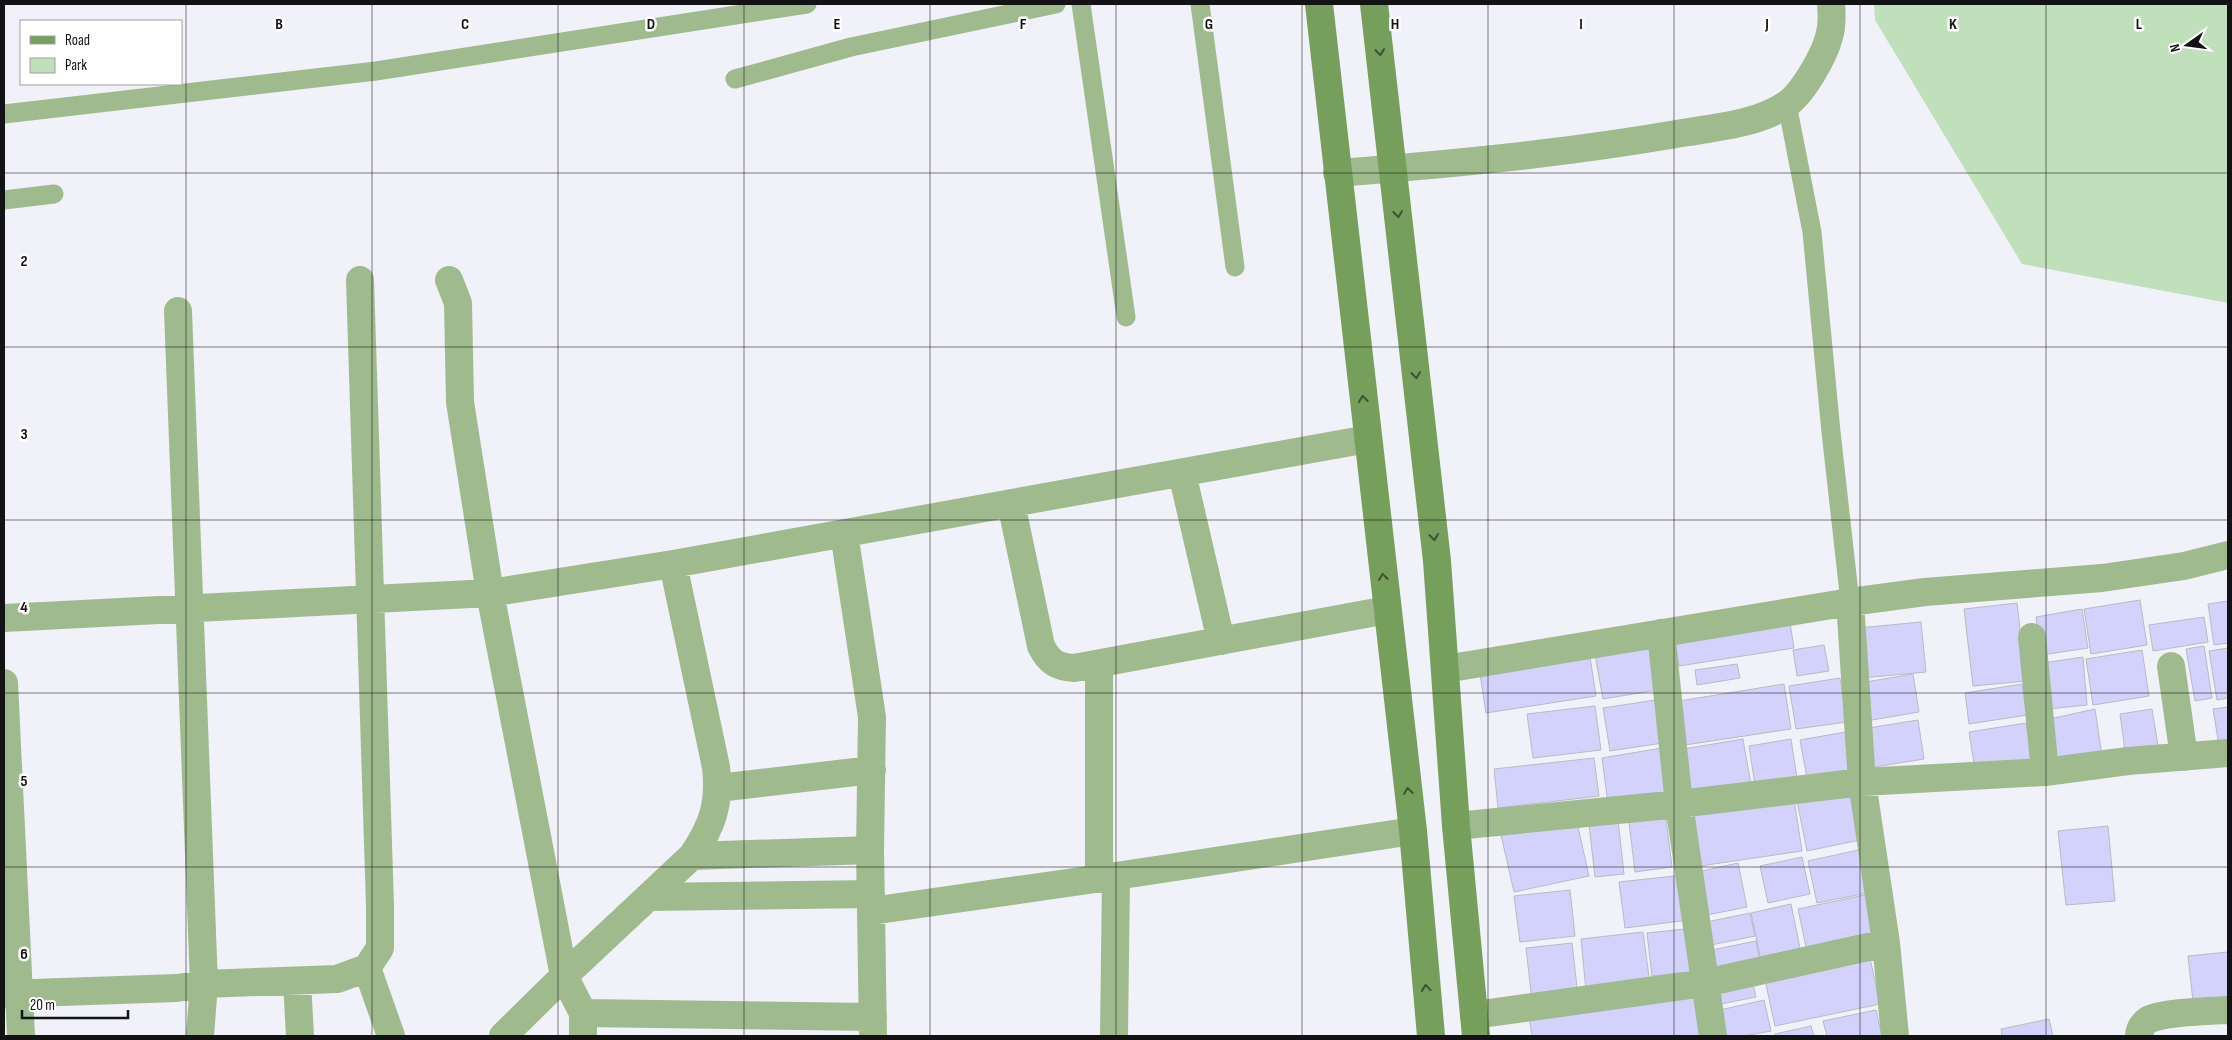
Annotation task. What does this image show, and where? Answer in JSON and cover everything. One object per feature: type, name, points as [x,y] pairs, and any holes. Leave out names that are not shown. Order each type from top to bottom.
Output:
[{"type":"main road","points":[[1319,4],[1412,831],[1431,1036]]},
{"type":"main road","points":[[1374,4],[1437,561],[1456,826],[1475,1026]]},
{"type":"street","points":[[1337,173],[1529,155],[1639,140],[1756,119],[1787,104],[1803,89],[1829,38],[1832,17],[1831,4]]},
{"type":"street","points":[[11,994],[178,988],[204,984],[337,979],[367,968],[380,948],[360,280]]},
{"type":"street","points":[[449,280],[458,303],[460,402],[490,593],[564,976],[583,1025],[873,1027],[870,850],[872,717],[844,533]]},
{"type":"street","points":[[178,310],[204,984],[200,1036]]},
{"type":"street","points":[[4,618],[490,593],[673,564],[1368,439]]},
{"type":"street","points":[[1182,473],[1221,641]]},
{"type":"street","points":[[1011,503],[1041,646],[1047,658],[1058,667],[1074,668],[1099,664],[1387,610]]},
{"type":"street","points":[[1445,668],[1850,602],[1925,592],[2102,578],[2184,566],[2228,555]]},
{"type":"street","points":[[504,1036],[564,976],[692,856],[706,835],[713,819],[718,788],[716,767],[673,564]]},
{"type":"street","points":[[1850,602],[1862,782],[1886,943],[1895,1036]]},
{"type":"street","points":[[1661,633],[1679,804],[1713,1036]]},
{"type":"street","points":[[2032,638],[2045,772]]},
{"type":"street","points":[[1099,664],[1114,1036]]},
{"type":"street","points":[[2171,666],[2184,756]]},
{"type":"street","points":[[4,683],[11,994],[21,1036]]},
{"type":"street","points":[[1456,826],[1679,804],[1862,782],[2045,772],[2184,756],[2228,753]]},
{"type":"street","points":[[718,788],[872,770]]},
{"type":"street","points":[[648,897],[871,902],[1107,877],[1412,831]]},
{"type":"street","points":[[692,856],[870,850]]},
{"type":"street","points":[[1475,1026],[1705,983],[1886,943]]},
{"type":"street","points":[[367,968],[391,1036]]},
{"type":"street","points":[[297,981],[300,1036]]},
{"type":"street","points":[[2139,1036],[2139,1030],[2147,1020],[2161,1016],[2228,1010]]},
{"type":"lane","points":[[4,114],[376,71],[807,4]]},
{"type":"lane","points":[[735,79],[851,47],[1056,4]]},
{"type":"lane","points":[[1081,4],[1126,317]]},
{"type":"lane","points":[[1200,4],[1235,267]]},
{"type":"lane","points":[[1787,104],[1812,232],[1831,432],[1850,602]]},
{"type":"lane","points":[[4,200],[54,194]]},
{"type":"green space","points":[[1874,4],[2228,4],[2228,303],[2022,264],[1875,20]]},
{"type":"building","points":[[2140,600],[2147,645],[2091,654],[2084,609]]},
{"type":"building","points":[[2228,601],[2228,643],[2214,645],[2208,604]]},
{"type":"building","points":[[2017,603],[2026,681],[1973,686],[1964,609]]},
{"type":"building","points":[[2082,609],[2088,648],[2042,655],[2036,617]]},
{"type":"building","points":[[2204,617],[2208,642],[2153,651],[2149,625]]},
{"type":"building","points":[[1921,622],[1926,672],[1862,678],[1858,628]]},
{"type":"building","points":[[1790,623],[1794,648],[1679,666],[1675,641]]},
{"type":"building","points":[[1656,645],[1663,689],[1603,699],[1595,655]]},
{"type":"building","points":[[1824,645],[1829,671],[1797,676],[1793,650]]},
{"type":"building","points":[[2204,646],[2212,698],[2195,701],[2186,649]]},
{"type":"building","points":[[2228,648],[2228,698],[2217,700],[2209,651]]},
{"type":"building","points":[[2142,650],[2149,696],[2093,705],[2086,659]]},
{"type":"building","points":[[1590,657],[1596,696],[1486,713],[1480,674]]},
{"type":"building","points":[[2083,657],[2087,705],[2048,709],[2043,663]]},
{"type":"building","points":[[1737,664],[1740,678],[1697,685],[1695,670]]},
{"type":"building","points":[[1913,674],[1919,712],[1866,721],[1860,683]]},
{"type":"building","points":[[1840,678],[1847,722],[1796,729],[1789,686]]},
{"type":"building","points":[[1784,684],[1791,729],[1685,745],[1679,701]]},
{"type":"building","points":[[2022,684],[2027,715],[1969,724],[1965,693]]},
{"type":"building","points":[[1662,699],[1669,742],[1610,751],[1603,708]]},
{"type":"building","points":[[1595,706],[1601,750],[1533,758],[1527,714]]},
{"type":"building","points":[[2228,707],[2228,750],[2220,752],[2213,709]]},
{"type":"building","points":[[2095,709],[2102,756],[2050,763],[2050,719]]},
{"type":"building","points":[[2152,709],[2159,752],[2126,758],[2120,714]]},
{"type":"building","points":[[1918,720],[1924,759],[1868,768],[1862,729]]},
{"type":"building","points":[[2026,723],[2032,761],[1975,770],[1969,732]]},
{"type":"building","points":[[1846,732],[1853,770],[1807,778],[1800,740]]},
{"type":"building","points":[[1743,739],[1751,785],[1691,794],[1683,749]]},
{"type":"building","points":[[1791,739],[1797,778],[1755,785],[1749,746]]},
{"type":"building","points":[[1668,747],[1675,794],[1608,804],[1602,758]]},
{"type":"building","points":[[1594,758],[1599,796],[1498,808],[1494,769]]},
{"type":"building","points":[[1849,790],[1860,840],[1807,851],[1797,801]]},
{"type":"building","points":[[1794,799],[1802,851],[1700,866],[1693,813]]},
{"type":"building","points":[[1576,818],[1589,876],[1514,892],[1501,835]]},
{"type":"building","points":[[1666,818],[1672,867],[1635,872],[1629,822]]},
{"type":"building","points":[[1618,820],[1624,874],[1595,877],[1589,824]]},
{"type":"building","points":[[2108,826],[2115,901],[2066,905],[2058,831]]},
{"type":"building","points":[[1863,849],[1872,892],[1817,903],[1808,861]]},
{"type":"building","points":[[1802,857],[1810,894],[1768,903],[1760,866]]},
{"type":"building","points":[[1738,863],[1747,907],[1702,916],[1693,873]]},
{"type":"building","points":[[1684,875],[1689,920],[1625,928],[1619,882]]},
{"type":"building","points":[[1570,890],[1575,936],[1520,942],[1514,896]]},
{"type":"building","points":[[1869,894],[1879,941],[1808,956],[1798,909]]},
{"type":"building","points":[[1791,904],[1802,958],[1762,966],[1751,913]]},
{"type":"building","points":[[1750,913],[1755,936],[1706,946],[1702,923]]},
{"type":"building","points":[[1694,928],[1698,971],[1652,976],[1647,933]]},
{"type":"building","points":[[1643,932],[1650,984],[1586,991],[1581,939]]},
{"type":"building","points":[[1756,941],[1761,964],[1711,974],[1707,951]]},
{"type":"building","points":[[1572,943],[1578,996],[1532,1001],[1526,948]]},
{"type":"building","points":[[2228,952],[2228,997],[2193,1001],[2188,956]]},
{"type":"building","points":[[1870,958],[1880,1004],[1775,1026],[1765,980]]},
{"type":"building","points":[[1751,975],[1756,997],[1711,1006],[1707,985]]},
{"type":"building","points":[[1692,985],[1700,1036],[1532,1036],[1528,1012]]},
{"type":"building","points":[[1764,1000],[1771,1031],[1744,1036],[1716,1036],[1711,1012]]},
{"type":"building","points":[[1876,1010],[1882,1036],[1827,1036],[1823,1021]]},
{"type":"building","points":[[2049,1019],[2053,1036],[2002,1036],[2001,1029]]},
{"type":"building","points":[[1811,1026],[1814,1036],[1775,1036],[1775,1034]]}]
